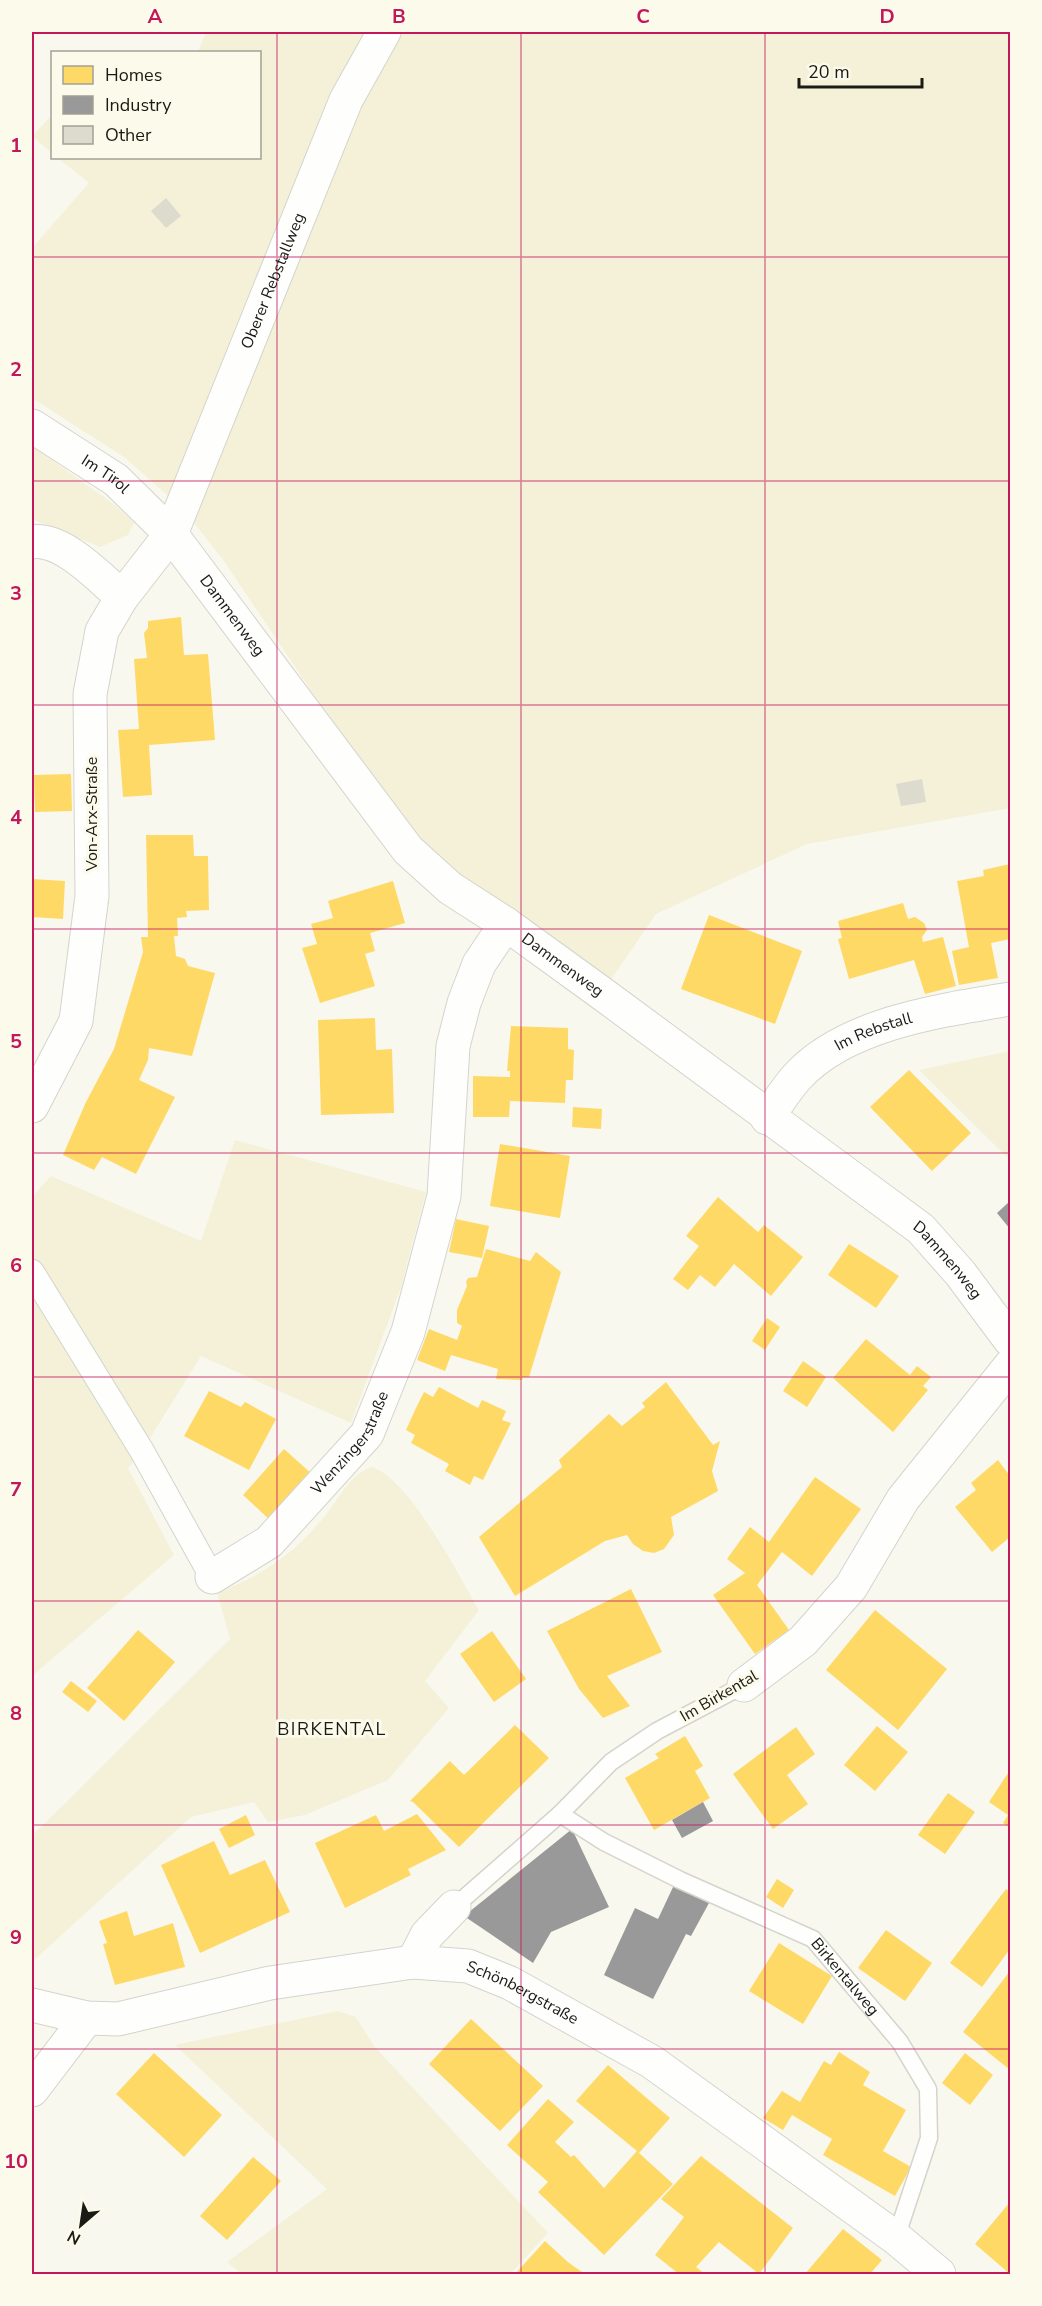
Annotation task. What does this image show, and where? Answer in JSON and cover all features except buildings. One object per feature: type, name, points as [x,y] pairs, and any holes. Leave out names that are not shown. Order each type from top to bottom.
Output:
[{"type":"street","name":"Oberer Rebstallweg","points":[[171,534],[346,100],[384,32]]},
{"type":"street","name":"Im Tirol","points":[[32,426],[117,480],[171,534]]},
{"type":"street","name":"Von-Arx-Straße","points":[[32,1106],[76,1021],[92,896],[90,694],[102,631],[122,597],[171,534]]},
{"type":"street","name":"Dammenweg","points":[[171,534],[269,661],[408,850],[450,888],[506,924],[921,1229],[960,1273],[1011,1340]]},
{"type":"street","points":[[32,542],[38,541],[75,555],[122,597]]},
{"type":"street","name":"Wenzingerstraße","points":[[32,1272],[142,1451],[212,1577],[269,1542],[367,1434],[408,1332],[444,1196],[453,1046],[464,1003],[479,964],[506,924]]},
{"type":"street","name":"Im Rebstall","points":[[767,1118],[798,1076],[829,1051],[876,1030],[933,1012],[1011,999]]},
{"type":"street","name":"Im Birkental","points":[[744,1685],[803,1641],[851,1587],[903,1499],[1011,1366]]},
{"type":"street","name":"Im Birkental","points":[[413,1962],[427,1935],[454,1907]]},
{"type":"street","name":"Schönbergstraße","points":[[32,2005],[87,2018],[118,2019],[270,1983],[413,1962],[468,1966],[510,1983],[652,2062],[896,2238],[939,2274]]},
{"type":"street","points":[[32,2090],[87,2018]]},
{"type":"lane","name":"Im Birkental","points":[[454,1907],[560,1814],[611,1762],[657,1731],[744,1685]]},
{"type":"lane","name":"Birkentalweg","points":[[560,1814],[604,1842],[680,1880],[813,1939],[900,2042],[928,2089],[929,2138],[896,2238]]},
{"type":"shaded area","points":[[206,32],[1010,32],[1010,808],[807,844],[656,914],[610,981],[473,889],[432,852],[365,771],[224,561],[183,509],[124,457],[32,398],[32,248],[89,183],[59,159],[261,159],[261,51],[198,51]]},
{"type":"shaded area","points":[[51,116],[51,152],[32,136]]},
{"type":"shaded area","points":[[32,446],[115,505],[134,523],[128,535],[100,547],[32,519]]},
{"type":"shaded area","points":[[1010,1051],[1010,1160],[919,1070]]},
{"type":"shaded area","points":[[235,1140],[426,1192],[401,1287],[351,1423],[201,1356],[142,1451],[128,1468],[174,1555],[32,1676],[32,1197],[51,1176],[201,1241]]},
{"type":"shaded area","points":[[371,1467],[385,1474],[401,1488],[416,1507],[446,1552],[479,1610],[425,1681],[449,1708],[388,1780],[305,1815],[268,1822],[254,1802],[191,1817],[32,1962],[32,1836],[230,1639],[217,1592],[248,1579],[289,1552],[314,1529],[350,1482]]},
{"type":"shaded area","points":[[338,2011],[356,2017],[374,2046],[548,2233],[510,2274],[242,2274],[227,2262],[327,2189],[175,2045]]},
{"type":"district","name":"BIRKENTAL","points":[[332,1729]]}]
